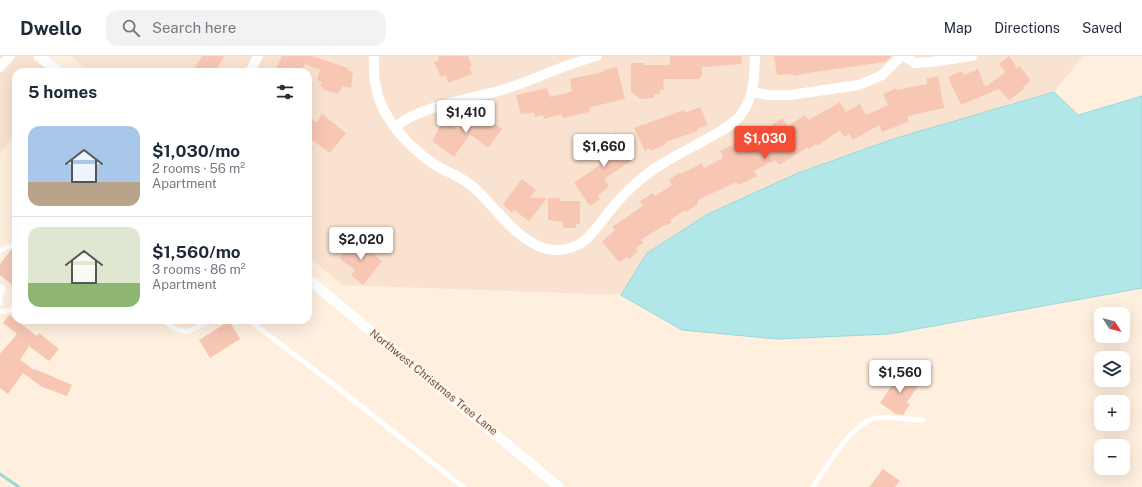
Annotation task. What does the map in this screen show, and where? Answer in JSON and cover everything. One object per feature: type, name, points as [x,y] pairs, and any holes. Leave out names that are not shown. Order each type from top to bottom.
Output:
[{"type":"street","points":[[0,67],[10,56]]},
{"type":"street","points":[[38,56],[53,68]]},
{"type":"street","points":[[252,68],[258,56]]},
{"type":"street","points":[[374,56],[375,80],[379,98],[395,127],[427,159],[472,186],[495,212],[530,241],[546,248],[562,249],[577,246],[586,241],[595,232],[609,211],[642,178],[666,162],[724,129],[739,116],[753,92],[755,56]]},
{"type":"street","points":[[395,127],[414,114],[486,95],[578,61],[597,56]]},
{"type":"street","points":[[753,92],[767,95],[790,95],[859,85],[882,75],[901,56]]},
{"type":"street","points":[[904,56],[915,63],[972,56]]},
{"type":"street","name":"Northwest Christmas Tree Lane","points":[[312,282],[559,487]]},
{"type":"lane","points":[[0,251],[12,245]]},
{"type":"lane","points":[[0,290],[0,303]]},
{"type":"lane","points":[[0,312],[10,310],[12,308]]},
{"type":"lane","points":[[168,324],[175,329],[187,332],[203,324]]},
{"type":"lane","points":[[254,324],[463,487]]},
{"type":"lane","points":[[813,487],[844,443],[860,426],[876,418],[922,420]]},
{"type":"shaded area","points":[[0,56],[32,56],[52,68],[12,68],[12,138],[0,154]]},
{"type":"shaded area","points":[[71,56],[1083,56],[1054,92],[893,139],[798,173],[647,253],[621,295],[342,285],[312,259],[312,68],[85,68]]},
{"type":"water","points":[[1054,92],[1078,115],[1142,96],[1142,288],[889,334],[777,339],[682,330],[621,295],[647,253],[708,214],[798,173],[893,139]]},
{"type":"building","points":[[202,56],[224,56],[218,68],[195,68]]},
{"type":"building","points":[[282,56],[312,56],[348,68],[347,70],[353,72],[351,88],[342,86],[340,92],[338,91],[338,94],[324,90],[321,86],[322,82],[317,80],[320,70],[305,64],[303,68],[276,68]]},
{"type":"building","points":[[438,56],[468,56],[472,66],[469,67],[472,74],[448,83],[446,75],[441,77],[434,62],[439,60]]},
{"type":"building","points":[[670,56],[741,56],[742,64],[702,67],[702,75],[699,79],[663,79],[664,90],[660,90],[660,94],[654,94],[654,98],[640,99],[631,91],[631,63],[644,63],[644,65],[670,65]]},
{"type":"building","points":[[774,56],[892,56],[885,62],[793,76],[793,74],[777,75]]},
{"type":"building","points":[[1009,56],[1017,68],[1020,66],[1029,78],[1030,82],[1022,88],[1024,89],[1009,100],[999,89],[961,105],[948,77],[962,71],[964,75],[978,69],[985,87],[1005,72],[999,64]]},
{"type":"building","points":[[617,67],[625,99],[591,107],[589,108],[590,111],[585,113],[563,118],[561,114],[544,119],[543,115],[535,117],[534,113],[521,114],[516,95],[547,88],[550,97],[567,93],[572,91],[570,79],[603,72],[603,70]]},
{"type":"building","points":[[938,76],[944,108],[908,116],[908,122],[882,132],[879,125],[853,140],[849,134],[844,137],[840,130],[817,146],[816,144],[809,149],[808,147],[779,165],[775,160],[754,171],[757,176],[738,185],[736,182],[698,200],[698,204],[686,212],[685,210],[670,220],[672,222],[665,226],[664,225],[641,240],[643,243],[636,248],[638,251],[629,259],[627,257],[619,262],[602,242],[615,230],[612,227],[643,206],[640,201],[653,193],[655,196],[672,185],[669,180],[680,172],[681,174],[702,163],[704,168],[723,158],[720,151],[732,145],[734,149],[749,142],[754,152],[778,134],[772,125],[782,118],[788,126],[805,115],[809,120],[840,102],[846,112],[860,104],[866,115],[888,105],[883,94],[896,88],[897,90],[927,84],[926,79]]},
{"type":"building","points":[[700,107],[708,125],[697,129],[698,131],[665,142],[666,144],[650,151],[649,148],[645,151],[634,128],[684,110],[685,113]]},
{"type":"building","points":[[322,114],[346,133],[330,153],[312,140],[312,119],[316,123]]},
{"type":"building","points":[[483,115],[502,129],[488,148],[470,134],[454,157],[432,141],[444,119],[458,130],[468,117],[476,123]]},
{"type":"building","points":[[616,132],[635,158],[604,179],[609,186],[598,196],[600,199],[590,206],[574,183],[601,164],[594,154],[600,150],[597,147]]},
{"type":"building","points":[[522,179],[536,190],[530,198],[547,198],[529,221],[514,210],[512,213],[503,204]]},
{"type":"building","points":[[548,198],[560,198],[560,201],[580,201],[580,224],[576,224],[576,228],[563,228],[563,222],[548,220]]},
{"type":"building","points":[[355,239],[382,261],[363,285],[351,275],[355,270],[339,258]]},
{"type":"building","points":[[11,250],[12,285],[0,275],[0,264]]},
{"type":"building","points":[[9,315],[12,317],[12,324],[21,324],[37,336],[39,333],[59,349],[49,361],[29,346],[20,360],[34,370],[35,369],[72,385],[67,396],[42,387],[23,373],[8,394],[0,388],[0,354],[17,334],[3,323]]},
{"type":"building","points":[[224,324],[231,324],[240,339],[210,358],[199,340]]},
{"type":"building","points":[[902,370],[920,383],[907,402],[910,404],[903,415],[896,414],[880,403]]},
{"type":"building","points":[[883,469],[900,481],[895,487],[869,487]]},
{"type":"waterway","points":[[0,474],[19,487]]}]
